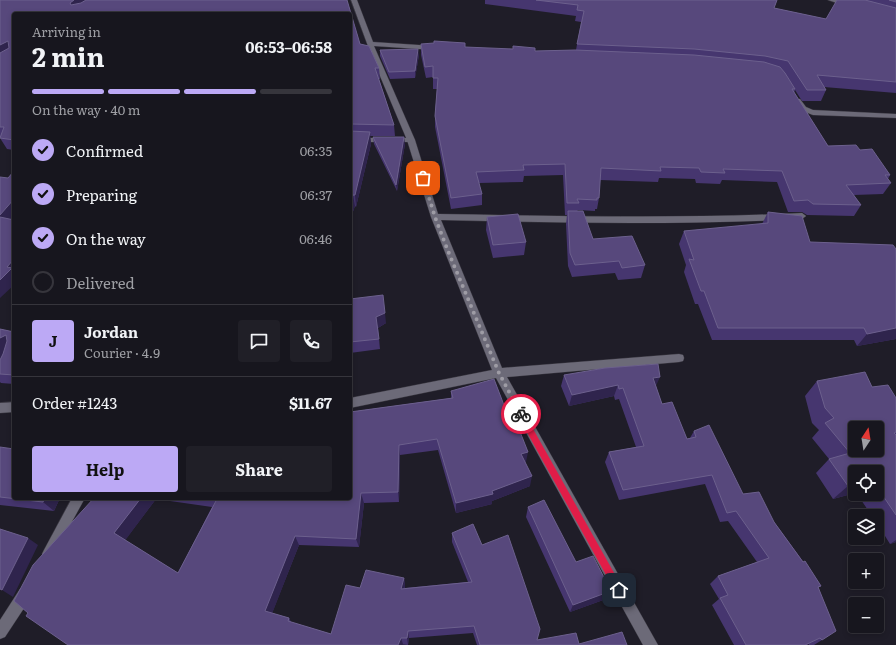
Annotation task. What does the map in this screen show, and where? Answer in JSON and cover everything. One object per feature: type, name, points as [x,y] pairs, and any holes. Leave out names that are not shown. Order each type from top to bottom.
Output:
[{"type":"street","points":[[354,0],[370,44],[411,140],[435,217],[499,373],[651,645]]},
{"type":"street","points":[[831,0],[854,6]]},
{"type":"street","points":[[370,44],[442,48]]},
{"type":"street","points":[[794,96],[800,108],[806,112],[896,116]]},
{"type":"street","points":[[352,138],[367,140],[411,140]]},
{"type":"street","points":[[435,217],[583,220],[717,220],[802,216]]},
{"type":"street","points":[[352,403],[499,373],[679,358]]},
{"type":"street","points":[[0,408],[12,408]]},
{"type":"street","points":[[41,566],[78,500]]},
{"type":"street","points":[[0,632],[19,605],[30,585]]},
{"type":"building","points":[[0,0],[74,0],[70,3],[71,5],[81,3],[86,0],[347,0],[351,12],[12,12],[12,140],[0,138],[4,127],[0,127],[0,53],[9,48],[8,41],[0,45]]},
{"type":"building","points":[[536,0],[777,0],[774,8],[826,19],[837,0],[865,0],[896,8],[896,82],[817,75],[826,90],[807,90],[788,61],[765,56],[694,49],[577,44],[584,11],[577,10],[578,5]]},
{"type":"building","points":[[352,17],[360,44],[369,46],[379,68],[375,68],[394,125],[352,124]]},
{"type":"building","points":[[434,41],[465,43],[465,47],[513,49],[513,46],[535,48],[535,51],[575,50],[694,55],[764,62],[780,67],[785,73],[795,89],[792,89],[828,146],[856,145],[860,150],[872,149],[890,175],[885,175],[891,183],[846,185],[861,205],[813,204],[808,200],[794,201],[782,171],[723,169],[725,173],[701,172],[699,168],[660,167],[661,171],[601,168],[599,198],[597,198],[597,200],[577,199],[579,203],[567,203],[565,164],[523,165],[524,170],[476,172],[482,194],[451,198],[435,116],[438,78],[433,78],[433,66],[425,67],[421,44],[434,43]]},
{"type":"building","points":[[418,49],[415,71],[389,72],[380,50]]},
{"type":"building","points":[[352,131],[370,132],[355,195],[353,195],[352,198]]},
{"type":"building","points":[[373,137],[404,137],[396,185]]},
{"type":"building","points":[[12,173],[12,201],[0,215],[0,177],[8,178]]},
{"type":"building","points":[[568,211],[583,211],[593,239],[632,236],[645,265],[622,268],[619,261],[575,265],[570,253]]},
{"type":"building","points":[[768,212],[802,216],[810,242],[893,245],[896,249],[896,328],[867,334],[864,328],[718,328],[704,291],[701,291],[689,259],[694,260],[684,231],[768,223]]},
{"type":"building","points":[[518,214],[526,242],[493,245],[487,217]]},
{"type":"building","points":[[0,217],[12,220],[12,261],[7,267],[12,268],[0,280]]},
{"type":"building","points":[[383,295],[385,313],[376,317],[379,339],[352,342],[352,299]]},
{"type":"building","points":[[0,329],[12,332],[12,375],[0,374],[0,360],[7,341],[6,335],[0,338]]},
{"type":"building","points":[[658,364],[660,377],[653,378],[662,404],[672,402],[687,439],[696,437],[694,431],[709,425],[743,494],[759,492],[774,522],[803,562],[805,561],[821,586],[818,587],[836,631],[822,640],[820,638],[805,645],[746,645],[720,598],[728,595],[718,576],[769,558],[736,511],[727,513],[712,475],[623,490],[609,452],[644,446],[623,388],[619,389],[618,385],[572,395],[564,375],[605,368]]},
{"type":"building","points":[[865,372],[872,387],[888,385],[896,398],[896,432],[894,433],[896,435],[896,515],[884,497],[884,465],[848,465],[848,486],[829,459],[848,454],[848,457],[884,457],[884,421],[848,421],[848,451],[825,423],[834,418],[825,408],[817,381]]},
{"type":"building","points":[[494,379],[510,421],[515,419],[528,452],[521,454],[532,476],[492,491],[493,494],[456,503],[437,439],[399,445],[398,492],[361,493],[356,539],[295,536],[265,611],[289,618],[288,621],[331,634],[346,585],[360,588],[366,570],[404,578],[401,589],[472,582],[452,533],[473,524],[482,545],[508,535],[540,629],[537,640],[576,633],[579,644],[622,632],[627,645],[480,645],[474,626],[408,631],[407,638],[401,638],[398,645],[68,645],[26,616],[28,613],[14,601],[33,565],[92,500],[139,500],[114,533],[178,573],[216,500],[352,500],[352,412],[453,398],[451,391]]},
{"type":"building","points":[[0,447],[12,449],[12,498],[0,497]]},
{"type":"building","points":[[26,500],[44,500],[43,502]]},
{"type":"building","points":[[544,500],[576,562],[593,556],[611,591],[573,605],[528,507]]},
{"type":"building","points":[[0,529],[28,538],[2,590],[0,589]]},
{"type":"way so far","points":[[423,178],[435,217],[448,251],[499,373],[521,414]]},
{"type":"route","points":[[521,414],[619,590]]}]
